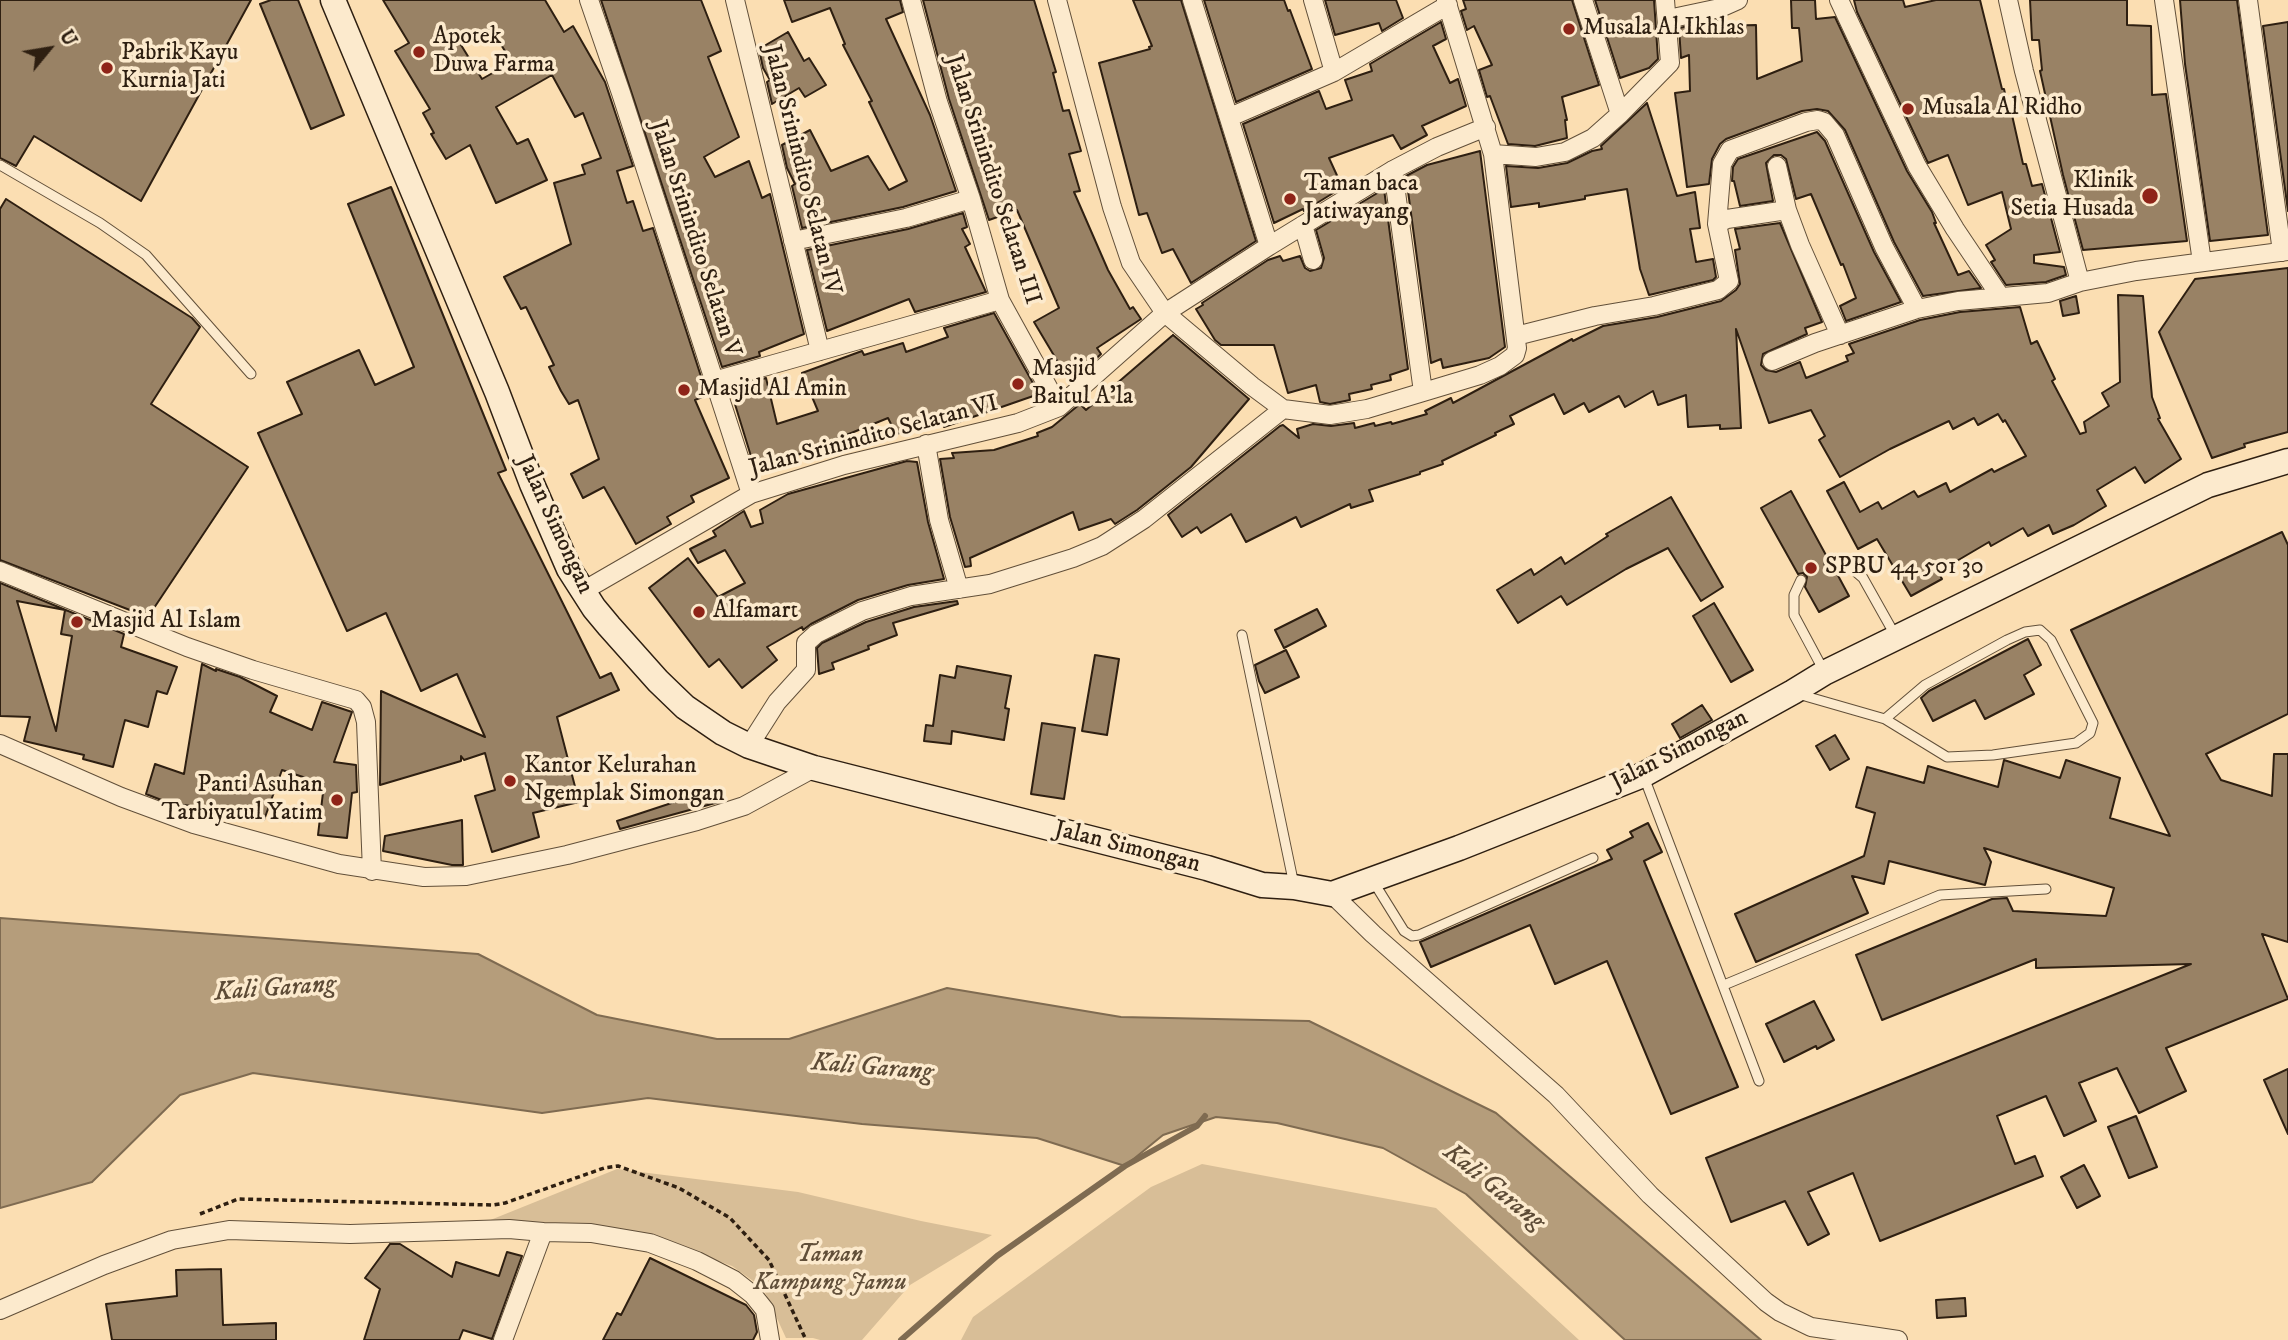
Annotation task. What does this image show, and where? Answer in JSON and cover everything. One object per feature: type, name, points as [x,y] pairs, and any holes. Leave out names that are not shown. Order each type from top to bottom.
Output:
[{"type":"main road","name":"Jalan Simongan","points":[[333,0],[569,569],[609,626],[685,708],[749,746],[814,768],[1207,868],[1262,885],[1332,894],[1459,848],[1643,775],[1824,673],[2208,485],[2288,461]]},
{"type":"street","name":"Jalan Srinindito Selatan V","points":[[589,0],[751,494]]},
{"type":"street","name":"Jalan Srinindito Selatan IV","points":[[735,0],[820,351]]},
{"type":"street","name":"Jalan Srinindito Selatan III","points":[[911,0],[938,102],[971,199],[1000,300],[1059,407]]},
{"type":"street","points":[[1057,0],[1112,207],[1131,263],[1165,313],[1252,386],[1283,409],[1330,415],[1367,409],[1480,375],[1500,366],[1515,355],[1516,336],[1493,154],[1447,2],[1334,72],[1230,117]]},
{"type":"street","points":[[1192,0],[1269,246]]},
{"type":"street","points":[[1313,0],[1334,72]]},
{"type":"street","points":[[1583,0],[1620,114]]},
{"type":"street","points":[[1493,154],[1536,157],[1565,152],[1593,138],[1620,114],[1670,63],[1665,0]]},
{"type":"street","points":[[1668,19],[1720,8],[1738,0]]},
{"type":"street","points":[[1839,0],[1917,166],[2000,296]]},
{"type":"street","points":[[2008,0],[2080,282]]},
{"type":"street","points":[[2164,0],[2202,262]]},
{"type":"street","points":[[1772,361],[1917,309],[1958,301],[2048,293],[2080,282],[2136,271],[2285,251],[2248,0]]},
{"type":"street","points":[[1516,336],[1595,316],[1654,306],[1724,287],[1729,281],[1717,224],[1722,164],[1730,150],[1818,120],[1824,122],[1835,135],[1884,247],[1917,309]]},
{"type":"street","name":"Jalan Srinindito Selatan VI","points":[[583,592],[751,494],[926,444],[1007,426],[1059,407],[1165,313],[1393,170],[1437,147],[1486,127]]},
{"type":"street","points":[[1777,166],[1787,209],[1800,246],[1840,335]]},
{"type":"street","points":[[1393,170],[1423,392]]},
{"type":"street","points":[[793,241],[905,218],[971,199]]},
{"type":"street","points":[[1717,224],[1727,219],[1787,209]]},
{"type":"street","points":[[1303,225],[1312,260]]},
{"type":"street","points":[[714,381],[1000,300]]},
{"type":"street","points":[[749,746],[777,702],[806,670],[805,647],[809,639],[862,611],[912,596],[990,584],[1102,546],[1144,519],[1283,409]]},
{"type":"street","points":[[926,444],[939,520],[959,589]]},
{"type":"street","points":[[0,571],[187,647],[253,670],[356,700],[362,707],[366,722],[372,871]]},
{"type":"street","points":[[0,744],[194,824],[339,864],[424,877],[466,876],[567,855],[697,821],[744,806],[814,768]]},
{"type":"street","points":[[1332,894],[1373,934],[1556,1095],[1650,1195],[1766,1302],[1811,1327],[1898,1340]]},
{"type":"street","points":[[0,1310],[104,1265],[172,1240],[229,1230],[350,1234],[542,1231],[592,1233],[650,1244],[697,1261],[734,1280],[753,1295],[765,1310],[770,1340]]},
{"type":"street","points":[[503,1340],[542,1231]]},
{"type":"lane","points":[[0,165],[100,223],[146,256],[251,373]]},
{"type":"lane","points":[[1830,563],[1848,565],[1863,579],[1897,638]]},
{"type":"lane","points":[[1801,580],[1794,595],[1794,615],[1824,673]]},
{"type":"lane","points":[[1793,692],[1885,719],[1947,757],[1993,755],[2076,743],[2090,733],[2092,723],[2051,640],[2040,630],[2025,632],[2007,640],[1925,685],[1885,719]]},
{"type":"lane","points":[[1242,635],[1294,887]]},
{"type":"lane","points":[[1643,775],[1759,1081]]},
{"type":"lane","points":[[1373,880],[1404,932],[1412,936],[1594,858]]},
{"type":"lane","points":[[1724,985],[1940,895],[2046,889]]},
{"type":"green space","points":[[1202,1164],[1436,1208],[1579,1340],[961,1340],[973,1317],[1151,1187]]},
{"type":"green space","name":"Taman Kampung Jamu","points":[[617,1169],[798,1192],[992,1235],[910,1285],[862,1340],[820,1340],[786,1338],[763,1288],[732,1266],[652,1237],[634,1250],[612,1232],[478,1225]]},
{"type":"water","name":"Kali Garang","points":[[0,918],[478,954],[597,1015],[717,1039],[789,1039],[947,988],[1121,1017],[1309,1021],[1496,1113],[1761,1340],[1625,1340],[1466,1194],[1383,1148],[1277,1123],[1216,1117],[1163,1135],[1125,1166],[1037,1138],[862,1124],[648,1098],[542,1113],[253,1073],[180,1095],[92,1182],[0,1208]]},
{"type":"building","name":"Pabrik Kayu Kurnia Jati","points":[[0,0],[251,0],[141,201],[34,136],[16,166],[0,158]]},
{"type":"building","points":[[271,0],[298,0],[344,115],[311,129],[260,4]]},
{"type":"building","points":[[383,0],[545,0],[564,32],[573,26],[605,82],[633,166],[617,171],[627,203],[633,201],[643,231],[653,228],[707,395],[695,400],[729,478],[691,496],[694,502],[667,517],[671,524],[636,544],[604,487],[583,498],[571,474],[599,459],[578,400],[569,404],[561,391],[549,367],[554,365],[526,307],[521,309],[504,277],[571,244],[554,183],[585,174],[582,165],[601,158],[583,113],[575,117],[552,75],[496,107],[517,144],[528,139],[547,180],[496,203],[470,145],[446,159],[431,134],[434,133],[423,113],[430,109],[395,51],[409,43]],"holes":[[[491,29],[512,62],[482,79],[461,45]]]},
{"type":"building","points":[[601,0],[701,0],[721,51],[708,57],[739,137],[704,157],[715,177],[749,161],[762,198],[770,194],[804,334],[759,352],[760,356],[722,367]]},
{"type":"building","points":[[784,0],[900,0],[903,12],[886,19],[930,115],[956,191],[903,207],[802,228],[792,186],[795,184],[787,168],[782,145],[810,130],[831,171],[868,156],[889,190],[907,181],[869,102],[872,101],[843,45],[845,44],[830,8],[792,22]]},
{"type":"building","points":[[923,0],[1034,0],[1056,72],[1053,73],[1063,111],[1069,110],[1081,151],[1069,154],[1080,191],[1074,192],[1108,270],[1130,309],[1133,307],[1141,319],[1097,348],[1101,354],[1084,370],[1068,379],[1034,322],[1059,308],[1017,210],[989,220],[949,99]]},
{"type":"building","points":[[1133,0],[1181,0],[1256,241],[1191,283],[1173,249],[1162,253],[1147,213],[1139,215],[1099,63],[1150,49],[1152,46]]},
{"type":"building","points":[[1204,0],[1284,0],[1312,69],[1236,102]]},
{"type":"building","points":[[1325,0],[1396,0],[1403,18],[1382,31],[1379,23],[1335,35]]},
{"type":"building","points":[[1463,0],[1572,0],[1599,85],[1562,97],[1567,120],[1567,138],[1535,146],[1508,144],[1490,96],[1487,97],[1479,70],[1492,65],[1474,26],[1467,30],[1461,11],[1466,9]]},
{"type":"building","points":[[1595,0],[1654,0],[1658,59],[1649,68],[1620,78]]},
{"type":"building","points":[[1791,0],[1815,0],[1816,19],[1835,17],[1907,171],[1932,212],[1934,223],[1958,275],[1969,271],[1981,288],[1923,296],[1894,242],[1845,130],[1828,111],[1802,111],[1726,139],[1712,159],[1709,184],[1687,187],[1675,93],[1690,91],[1689,55],[1681,58],[1679,28],[1718,20],[1717,26],[1756,25],[1757,79],[1802,61],[1799,28],[1792,28]]},
{"type":"building","points":[[1854,0],[1903,0],[1905,7],[1936,0],[1980,0],[2023,164],[2026,164],[2032,186],[2042,184],[2060,252],[2034,255],[2034,263],[2064,267],[2066,275],[2046,282],[2006,285],[1991,262],[1995,260],[1986,245],[2011,229],[2002,192],[1968,205],[1948,155],[1928,163],[1857,12]]},
{"type":"building","points":[[2030,0],[2127,0],[2127,25],[2151,26],[2152,95],[2166,94],[2187,241],[2083,250],[2040,71],[2039,40],[2032,40]]},
{"type":"building","points":[[2180,0],[2237,0],[2268,235],[2210,241],[2185,64]]},
{"type":"building","points":[[1441,22],[1446,39],[1433,46],[1450,83],[1458,79],[1466,106],[1422,126],[1427,135],[1401,149],[1393,135],[1329,158],[1340,182],[1337,184],[1339,188],[1343,187],[1304,211],[1303,209],[1274,223],[1243,124],[1319,91],[1326,109],[1352,100],[1345,80],[1372,71],[1370,64]]},
{"type":"building","points":[[2288,22],[2288,211],[2263,26]]},
{"type":"building","points":[[788,32],[804,61],[809,58],[826,85],[805,97],[799,88],[772,104],[767,82],[770,80],[763,68],[759,49]]},
{"type":"building","points":[[1647,103],[1677,196],[1695,192],[1700,228],[1690,229],[1696,262],[1713,259],[1716,277],[1713,280],[1649,295],[1640,269],[1627,189],[1539,207],[1539,203],[1511,207],[1506,166],[1538,168],[1567,163],[1602,149],[1601,146]]},
{"type":"building","points":[[1817,132],[1825,141],[1874,252],[1901,302],[1846,321],[1840,306],[1856,298],[1811,194],[1796,199],[1786,159],[1781,155],[1774,155],[1766,163],[1773,201],[1740,206],[1732,181],[1733,167],[1738,159]]},
{"type":"building","points":[[1480,151],[1505,347],[1489,358],[1443,368],[1441,359],[1431,363],[1406,176],[1427,165]]},
{"type":"building","points":[[391,187],[506,470],[498,473],[600,678],[611,673],[619,690],[557,717],[579,802],[533,813],[539,837],[492,852],[475,796],[495,790],[485,753],[464,760],[461,756],[461,761],[380,785],[381,691],[485,737],[457,674],[421,691],[386,613],[347,631],[258,433],[302,414],[287,382],[359,350],[375,385],[414,367],[348,204]]},
{"type":"building","points":[[1384,189],[1408,369],[1390,375],[1391,380],[1371,385],[1372,389],[1349,394],[1350,400],[1330,404],[1320,402],[1316,385],[1288,393],[1274,345],[1221,345],[1215,340],[1196,309],[1203,305],[1202,303],[1268,260],[1280,256],[1283,261],[1300,256],[1305,268],[1310,271],[1321,268],[1324,258],[1316,230]]},
{"type":"building","points":[[6,199],[192,318],[200,327],[151,404],[248,467],[148,617],[0,560],[0,209]]},
{"type":"building","points":[[963,213],[967,227],[962,229],[970,244],[965,247],[986,292],[915,312],[909,299],[827,331],[807,250],[908,229]]},
{"type":"building","points":[[1780,223],[1822,322],[1805,328],[1807,334],[1763,354],[1761,365],[1766,370],[1776,372],[1800,362],[1806,378],[1848,361],[1846,356],[1854,353],[1849,344],[1920,320],[1960,312],[2020,307],[2031,344],[2037,341],[2055,379],[2052,381],[2080,434],[2086,432],[2084,422],[2109,406],[2102,393],[2120,382],[2118,295],[2143,296],[2152,397],[2160,418],[2158,419],[2181,459],[2145,483],[2135,467],[2097,490],[2106,506],[2074,525],[2053,534],[2049,525],[2028,536],[2023,528],[1991,546],[1989,542],[1938,572],[1942,579],[1911,596],[1877,539],[1858,549],[1827,491],[1844,482],[1860,512],[1878,502],[1882,509],[1914,491],[1918,497],[1946,483],[1950,492],[1992,469],[1994,472],[2026,456],[2005,420],[2003,422],[1998,414],[1978,425],[1974,418],[1953,429],[1949,421],[1840,477],[1819,440],[1825,436],[1811,410],[1769,423],[1736,329],[1741,428],[1720,429],[1720,425],[1688,427],[1686,395],[1658,405],[1653,391],[1625,407],[1619,396],[1589,412],[1584,403],[1564,414],[1554,394],[1510,416],[1514,424],[1442,461],[1443,464],[1369,490],[1373,501],[1351,508],[1350,504],[1301,527],[1296,517],[1246,542],[1231,514],[1201,533],[1197,527],[1182,537],[1168,515],[1280,426],[1283,425],[1299,438],[1297,429],[1313,424],[1331,426],[1354,423],[1355,428],[1374,423],[1375,426],[1391,422],[1392,424],[1427,414],[1425,411],[1451,398],[1453,403],[1572,339],[1573,341],[1603,326],[1657,317],[1721,301],[1740,284],[1735,250],[1740,249],[1735,229]]},
{"type":"building","points":[[2288,268],[2288,432],[2244,444],[2245,447],[2212,458],[2159,332],[2195,279]]},
{"type":"building","points":[[2076,296],[2079,313],[2063,316],[2060,301]]},
{"type":"building","points":[[994,313],[1039,394],[944,427],[943,422],[896,434],[888,418],[758,471],[754,466],[730,388],[766,378],[777,424],[818,411],[802,373],[862,351],[864,355],[903,343],[906,352],[948,337],[944,328]]},
{"type":"building","points":[[1173,335],[1249,399],[1191,467],[1115,524],[1111,519],[1079,530],[1073,512],[970,558],[971,566],[965,567],[950,517],[940,459],[954,458],[952,453],[994,450],[1038,436],[1037,433],[1052,427],[1080,404],[1086,410]]},
{"type":"building","points":[[907,461],[917,462],[928,522],[944,579],[908,585],[858,600],[803,630],[802,627],[767,647],[777,660],[742,688],[719,659],[709,667],[649,588],[688,558],[718,597],[745,583],[725,550],[698,563],[690,549],[716,536],[713,531],[744,511],[751,527],[763,523],[760,510],[788,494]]},
{"type":"building","points":[[1791,491],[1827,557],[1825,566],[1835,570],[1849,596],[1819,612],[1805,587],[1807,577],[1803,573],[1798,574],[1761,508]]},
{"type":"building","points":[[1671,497],[1723,587],[1701,601],[1668,548],[1626,569],[1567,605],[1561,596],[1518,623],[1497,590],[1531,569],[1534,575],[1561,557],[1565,564],[1608,536],[1606,534]]},
{"type":"building","points":[[2282,532],[2288,545],[2288,714],[2206,754],[2221,780],[2272,796],[2274,754],[2288,754],[2288,942],[2262,934],[2288,999],[2166,1048],[2186,1091],[2139,1113],[2117,1068],[2079,1083],[2096,1121],[2064,1136],[2046,1096],[1997,1116],[2015,1164],[2035,1156],[2043,1176],[1880,1241],[1853,1173],[1808,1192],[1829,1234],[1808,1245],[1785,1201],[1731,1222],[1706,1158],[2191,964],[2036,968],[2036,959],[1882,1020],[1856,955],[1992,899],[2007,898],[2013,911],[2106,916],[2114,888],[1984,848],[1991,862],[1985,885],[1889,861],[1884,884],[1852,876],[1868,913],[1756,962],[1735,914],[1864,856],[1875,813],[1856,807],[1867,767],[1924,783],[1928,766],[1998,787],[2004,760],[2060,778],[2066,760],[2120,778],[2110,818],[2170,836],[2071,630]]},
{"type":"building","points":[[0,583],[124,634],[121,647],[177,667],[167,694],[157,691],[148,727],[125,720],[113,767],[83,759],[84,755],[24,741],[30,717],[0,716]],"holes":[[[17,601],[65,610],[61,634],[72,636],[56,731]]]},
{"type":"building","points":[[957,601],[958,604],[893,623],[897,635],[832,663],[834,669],[819,674],[817,648],[822,643],[866,622],[914,607]]},
{"type":"building","points":[[1714,603],[1753,670],[1731,682],[1693,616]]},
{"type":"building","points":[[1317,609],[1326,626],[1284,648],[1275,630]]},
{"type":"building","points":[[2028,639],[2041,665],[2024,675],[2034,694],[1985,719],[1975,700],[1933,721],[1921,698],[1929,691]]},
{"type":"building","points":[[1286,650],[1299,677],[1265,693],[1255,665]]},
{"type":"building","points":[[1095,655],[1119,659],[1107,735],[1082,731]]},
{"type":"building","points":[[202,664],[240,677],[277,696],[270,712],[312,730],[322,702],[352,712],[334,762],[356,765],[357,792],[352,793],[347,838],[318,835],[324,784],[282,770],[264,820],[243,813],[169,803],[146,794],[155,764],[184,774]]},
{"type":"building","points":[[957,666],[1011,676],[1005,708],[1009,709],[1004,740],[952,731],[951,744],[924,741],[926,725],[933,726],[940,675],[955,678]]},
{"type":"building","points":[[1702,705],[1712,720],[1680,738],[1672,724]]},
{"type":"building","points":[[1042,723],[1075,728],[1064,799],[1031,794]]},
{"type":"building","points":[[1835,735],[1849,759],[1830,770],[1816,746]]},
{"type":"building","points":[[714,789],[719,802],[620,829],[617,821]]},
{"type":"building","points":[[462,820],[463,865],[383,851],[385,836]]},
{"type":"building","points":[[1648,823],[1662,852],[1644,861],[1738,1087],[1671,1114],[1607,961],[1555,984],[1530,925],[1431,967],[1420,942],[1612,859],[1607,850],[1633,837],[1630,832]]},
{"type":"building","points":[[1814,1001],[1834,1040],[1784,1062],[1766,1024]]},
{"type":"building","points":[[2288,1069],[2288,1134],[2264,1080]]},
{"type":"building","points":[[2136,1116],[2157,1167],[2129,1178],[2108,1127]]},
{"type":"building","points":[[2084,1165],[2100,1196],[2077,1208],[2061,1177]]},
{"type":"building","points":[[390,1244],[400,1244],[452,1277],[456,1262],[499,1276],[507,1252],[522,1256],[492,1339],[463,1330],[459,1340],[364,1340],[380,1289],[365,1278]]},
{"type":"building","points":[[650,1258],[746,1305],[754,1315],[757,1332],[753,1340],[603,1340],[617,1313],[621,1315]]},
{"type":"building","points":[[221,1269],[223,1325],[276,1323],[276,1340],[112,1340],[106,1304],[177,1296],[176,1270]]},
{"type":"building","points":[[1965,1298],[1966,1316],[1937,1318],[1936,1300]]},
{"type":"waterway","points":[[901,1340],[997,1256],[1125,1166],[1197,1126],[1205,1116]]},
{"type":"place","name":"Musala Al Ikhlas","points":[[1569,29]]},
{"type":"place","name":"Apotek Duwa Farma","points":[[419,52]]},
{"type":"place","name":"Pabrik Kayu Kurnia Jati","points":[[107,68]]},
{"type":"place","name":"Musala Al Ridho","points":[[1908,109]]},
{"type":"place","name":"Klinik Setia Husada","points":[[2150,196]]},
{"type":"place","name":"Taman baca Jatiwayang","points":[[1290,199]]},
{"type":"place","name":"Masjid Baitul A'la","points":[[1018,384]]},
{"type":"place","name":"Masjid Al Amin","points":[[684,390]]},
{"type":"place","name":"SPBU 44 501 30","points":[[1811,568]]},
{"type":"place","name":"Alfamart","points":[[699,612]]},
{"type":"place","name":"Masjid Al Islam","points":[[77,622]]},
{"type":"place","name":"Kantor Kelurahan Ngemplak Simongan","points":[[510,781]]},
{"type":"place","name":"Panti Asuhan Tarbiyatul Yatim","points":[[337,800]]}]
